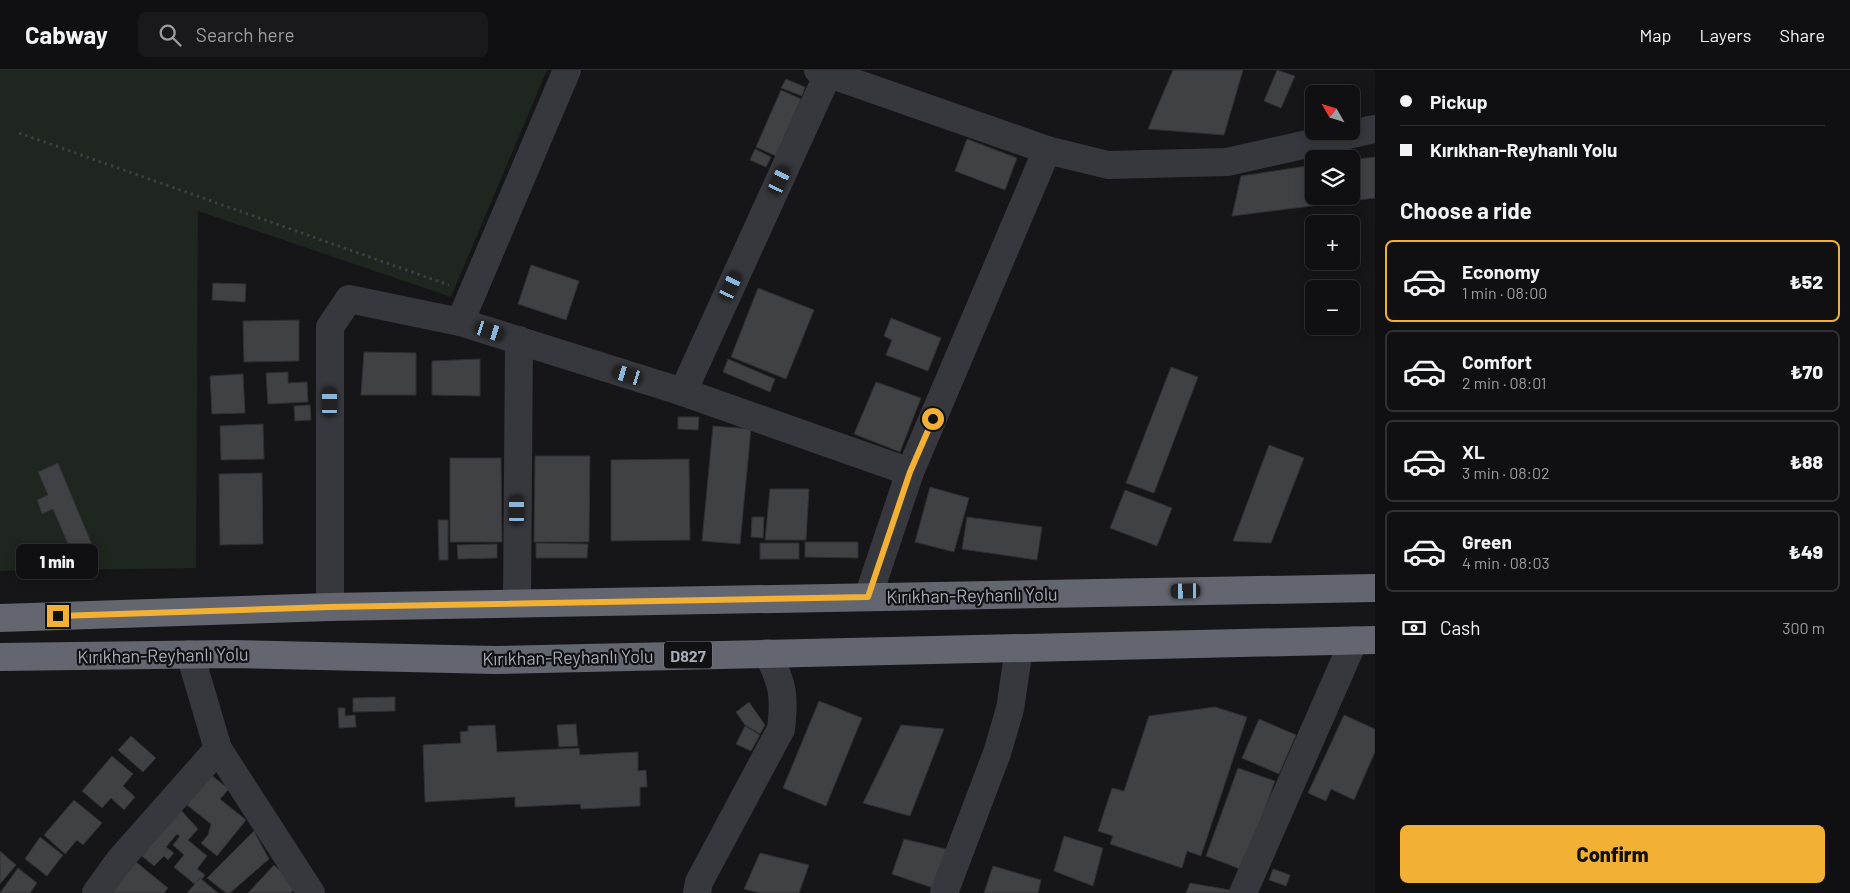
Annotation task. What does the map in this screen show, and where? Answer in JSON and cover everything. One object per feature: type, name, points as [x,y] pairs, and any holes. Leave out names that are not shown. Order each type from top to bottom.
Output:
[{"type":"highway","name":"Kırıkhan-Reyhanlı Yolu","points":[[0,618],[330,607],[1375,588]]},
{"type":"highway","name":"Kırıkhan-Reyhanlı Yolu","points":[[0,657],[190,654],[495,660],[1364,640]]},
{"type":"street","points":[[460,322],[567,70]]},
{"type":"street","points":[[683,392],[823,72],[1047,150],[1108,165],[1227,162],[1375,129]]},
{"type":"street","points":[[868,597],[910,472],[1047,150]]},
{"type":"street","points":[[330,607],[330,328],[350,299],[460,322],[519,340],[683,392],[910,472]]},
{"type":"street","points":[[517,604],[519,340]]},
{"type":"street","points":[[1243,893],[1364,640]]},
{"type":"street","points":[[944,893],[997,753],[1010,709],[1019,648]]},
{"type":"street","points":[[697,893],[699,882],[781,729],[784,701],[778,674],[767,653]]},
{"type":"street","points":[[190,654],[218,749],[311,893]]},
{"type":"street","points":[[96,893],[119,861],[218,749]]},
{"type":"path","points":[[19,133],[449,285],[453,276]]},
{"type":"shaded area","points":[[0,70],[547,70],[451,297],[198,211],[196,568],[0,571]]},
{"type":"building","points":[[1173,70],[1243,70],[1224,135],[1148,129]]},
{"type":"building","points":[[1277,70],[1295,76],[1281,108],[1264,101]]},
{"type":"building","points":[[786,79],[805,87],[802,96],[781,88]]},
{"type":"building","points":[[781,90],[801,99],[776,156],[756,147]]},
{"type":"building","points":[[967,139],[1017,158],[1005,190],[955,171]]},
{"type":"building","points":[[755,149],[771,157],[766,167],[750,160]]},
{"type":"building","points":[[1375,157],[1375,198],[1360,200],[1360,159]]},
{"type":"building","points":[[1305,166],[1305,205],[1319,205],[1232,216],[1241,176]]},
{"type":"building","points":[[531,265],[579,281],[566,320],[518,304]]},
{"type":"building","points":[[213,283],[246,284],[245,302],[212,300]]},
{"type":"building","points":[[758,288],[814,310],[786,379],[731,357]]},
{"type":"building","points":[[891,318],[941,338],[928,371],[886,355],[892,340],[884,336]]},
{"type":"building","points":[[299,320],[299,361],[244,362],[243,321]]},
{"type":"building","points":[[364,352],[416,353],[416,395],[361,395]]},
{"type":"building","points":[[480,359],[480,396],[432,395],[432,361]]},
{"type":"building","points":[[728,359],[775,379],[770,392],[723,372]]},
{"type":"building","points":[[1171,367],[1198,377],[1154,493],[1126,483]]},
{"type":"building","points":[[288,372],[288,383],[307,382],[308,402],[268,404],[266,373]]},
{"type":"building","points":[[243,374],[245,413],[212,414],[210,376]]},
{"type":"building","points":[[876,382],[921,398],[900,452],[854,434]]},
{"type":"building","points":[[310,405],[311,420],[295,421],[294,406]]},
{"type":"building","points":[[678,417],[699,417],[698,430],[678,429]]},
{"type":"building","points":[[263,424],[264,459],[221,460],[220,426]]},
{"type":"building","points":[[713,426],[751,429],[740,544],[702,541]]},
{"type":"building","points":[[1269,445],[1304,458],[1271,543],[1233,541]]},
{"type":"building","points":[[535,456],[590,456],[589,542],[534,542]]},
{"type":"building","points":[[450,458],[501,458],[502,542],[450,542]]},
{"type":"building","points":[[689,459],[690,540],[611,541],[611,460]]},
{"type":"building","points":[[58,463],[93,547],[73,556],[53,509],[42,514],[37,500],[48,495],[38,472]]},
{"type":"building","points":[[262,473],[263,544],[220,545],[219,474]]},
{"type":"building","points":[[930,487],[969,498],[954,552],[915,542]]},
{"type":"building","points":[[770,489],[809,489],[806,540],[765,540]]},
{"type":"building","points":[[1125,490],[1172,508],[1157,546],[1110,528]]},
{"type":"building","points":[[752,517],[764,517],[763,538],[751,537]]},
{"type":"building","points":[[967,517],[1042,527],[1037,560],[962,549]]},
{"type":"building","points":[[438,520],[448,520],[448,560],[439,560]]},
{"type":"building","points":[[805,542],[858,542],[858,558],[805,557]]},
{"type":"building","points":[[536,543],[588,544],[587,558],[536,558]]},
{"type":"building","points":[[760,543],[799,543],[799,559],[760,559]]},
{"type":"building","points":[[497,544],[497,558],[458,559],[457,545]]},
{"type":"building","points":[[395,697],[395,711],[353,712],[353,698]]},
{"type":"building","points":[[819,701],[862,718],[826,806],[783,788]]},
{"type":"building","points":[[749,702],[765,725],[760,734],[745,725],[736,712]]},
{"type":"building","points":[[1215,707],[1247,717],[1201,856],[1187,851],[1182,868],[1110,844],[1113,836],[1098,831],[1112,788],[1124,791],[1149,716]]},
{"type":"building","points":[[338,708],[345,708],[345,716],[355,715],[356,727],[339,728]]},
{"type":"building","points":[[1344,715],[1375,729],[1375,752],[1354,800],[1331,789],[1326,801],[1308,793]]},
{"type":"building","points":[[1259,719],[1296,735],[1279,774],[1242,758]]},
{"type":"building","points":[[576,724],[578,746],[559,747],[557,725]]},
{"type":"building","points":[[495,725],[497,752],[579,748],[580,755],[638,752],[638,771],[646,770],[647,787],[640,787],[640,806],[581,809],[580,804],[515,807],[515,797],[425,802],[423,745],[461,743],[460,732],[468,731],[468,726]]},
{"type":"building","points":[[901,725],[944,729],[910,816],[863,803]]},
{"type":"building","points":[[745,726],[760,735],[751,751],[736,744]]},
{"type":"building","points":[[131,736],[156,758],[143,772],[118,750]]},
{"type":"building","points":[[112,756],[133,774],[123,786],[135,797],[124,810],[111,798],[102,808],[82,791]]},
{"type":"building","points":[[1238,768],[1275,781],[1243,870],[1206,856]]},
{"type":"building","points":[[211,775],[229,789],[220,799],[246,820],[217,856],[201,843],[208,835],[211,824],[187,805]]},
{"type":"building","points":[[74,800],[102,823],[83,845],[77,840],[65,854],[44,835]]},
{"type":"building","points":[[180,809],[198,829],[188,840],[207,856],[197,869],[205,875],[197,886],[174,867],[184,855],[173,845],[180,836],[177,834],[166,847],[174,853],[168,860],[164,856],[154,866],[142,856]]},
{"type":"building","points":[[254,831],[269,859],[230,893],[226,893],[207,878]]},
{"type":"building","points":[[1064,836],[1103,848],[1093,886],[1054,871]]},
{"type":"building","points":[[40,837],[63,855],[47,876],[25,859]]},
{"type":"building","points":[[904,839],[946,849],[936,889],[892,874]]},
{"type":"building","points":[[0,851],[16,865],[0,884]]},
{"type":"building","points":[[760,853],[809,865],[799,893],[760,893],[744,889]]},
{"type":"building","points":[[136,862],[168,888],[164,893],[111,893]]},
{"type":"building","points":[[274,865],[297,886],[291,893],[248,893]]},
{"type":"building","points":[[993,866],[1041,880],[1038,893],[984,893]]},
{"type":"building","points":[[18,868],[37,883],[30,893],[0,893]]},
{"type":"building","points":[[1273,869],[1290,875],[1286,886],[1269,880]]},
{"type":"building","points":[[200,878],[218,893],[187,893]]},
{"type":"building","points":[[1190,883],[1230,890],[1229,893],[1186,893]]},
{"type":"route","points":[[58,616],[330,607],[868,597],[910,472],[933,419]]}]
